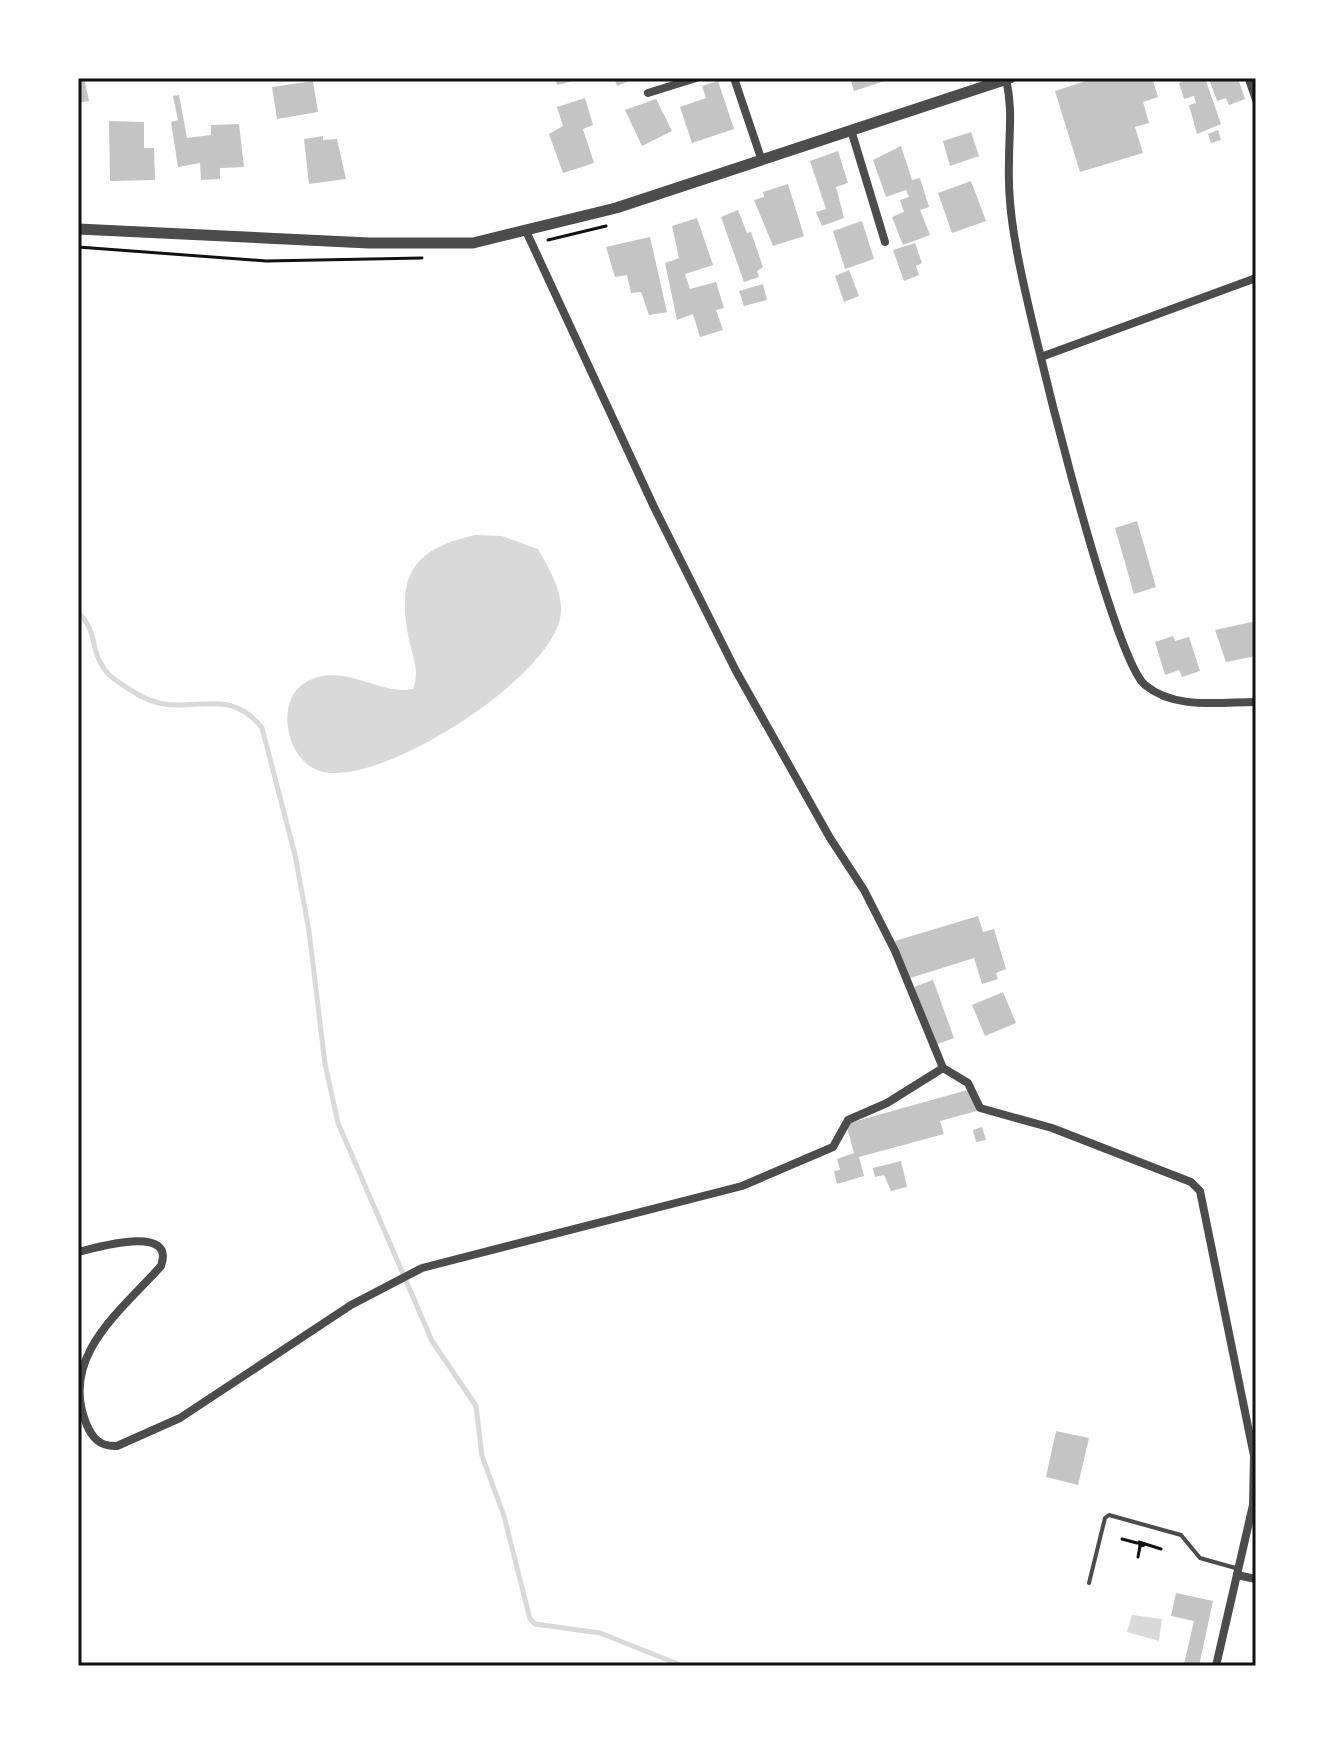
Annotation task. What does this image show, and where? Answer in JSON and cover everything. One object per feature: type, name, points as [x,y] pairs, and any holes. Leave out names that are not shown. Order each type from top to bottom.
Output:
[{"type":"street","points":[[648,93],[696,78]]},
{"type":"street","points":[[734,78],[761,158]]},
{"type":"street","points":[[78,229],[369,243],[473,243],[616,208],[1007,78],[1013,104],[1009,161],[1016,246],[1041,357],[1113,617],[1133,671],[1142,683],[1166,698],[1182,702],[1256,702]]},
{"type":"street","points":[[1248,78],[1256,101]]},
{"type":"street","points":[[851,130],[885,242]]},
{"type":"street","points":[[526,231],[685,571],[736,671],[895,951],[943,1068],[968,1083],[980,1108],[1052,1128],[1191,1182],[1200,1191],[1254,1456],[1255,1487],[1216,1666]]},
{"type":"street","points":[[1041,357],[1256,278]]},
{"type":"street","points":[[78,1252],[123,1242],[154,1242],[162,1249],[164,1257],[161,1266],[112,1317],[89,1349],[79,1381],[85,1420],[94,1439],[107,1447],[143,1437],[180,1418],[351,1305],[412,1273],[742,1186],[833,1147],[848,1120],[887,1103],[943,1068]]},
{"type":"street","points":[[1238,1572],[1256,1579]]},
{"type":"lane","points":[[1089,1583],[1105,1518],[1109,1515],[1183,1536],[1200,1558],[1238,1572]]},
{"type":"path","points":[[78,247],[266,261],[424,258]]},
{"type":"path","points":[[1122,1539],[1161,1549]]},
{"type":"path","points":[[1138,1557],[1141,1545]]},
{"type":"shaded area","points":[[475,535],[502,536],[538,549],[554,578],[561,603],[553,636],[531,665],[500,694],[422,745],[382,763],[347,772],[320,771],[308,765],[292,743],[288,730],[287,715],[296,691],[306,682],[334,675],[387,688],[413,689],[416,671],[406,618],[408,582],[423,558],[436,548]]},
{"type":"shaded area","points":[[1132,1615],[1162,1619],[1159,1641],[1127,1632]]},
{"type":"building","points":[[78,78],[84,78],[89,101],[78,103]]},
{"type":"building","points":[[555,78],[581,78],[582,79],[557,85]]},
{"type":"building","points":[[614,78],[638,78],[617,86]]},
{"type":"building","points":[[850,78],[891,78],[891,79],[854,91]]},
{"type":"building","points":[[1095,78],[1152,78],[1158,97],[1143,102],[1149,123],[1135,127],[1143,153],[1080,172],[1055,91]]},
{"type":"building","points":[[1189,78],[1205,78],[1221,124],[1197,134],[1189,105],[1196,103],[1194,96],[1184,99],[1179,83]]},
{"type":"building","points":[[1238,78],[1245,99],[1229,105],[1226,98],[1217,101],[1209,79]]},
{"type":"building","points":[[313,81],[318,112],[277,119],[272,87]]},
{"type":"building","points":[[718,81],[734,129],[692,143],[680,107],[706,98],[702,86]]},
{"type":"building","points":[[179,95],[187,138],[211,135],[211,125],[239,124],[244,167],[220,168],[220,179],[201,180],[200,163],[178,167],[171,122],[178,120],[173,96]]},
{"type":"building","points":[[585,98],[593,125],[583,129],[594,163],[563,173],[549,134],[563,126],[557,107]]},
{"type":"building","points":[[656,99],[672,131],[642,146],[625,110]]},
{"type":"building","points":[[109,121],[144,122],[144,148],[154,148],[155,180],[110,181]]},
{"type":"building","points":[[1218,130],[1221,140],[1211,143],[1208,134]]},
{"type":"building","points":[[971,132],[979,156],[950,166],[943,141]]},
{"type":"building","points":[[323,136],[323,140],[337,139],[346,179],[309,184],[304,139]]},
{"type":"building","points":[[901,146],[912,180],[920,178],[929,207],[920,210],[930,235],[903,245],[892,217],[904,212],[900,200],[909,197],[906,190],[886,197],[873,160]]},
{"type":"building","points":[[838,151],[848,183],[836,187],[844,218],[822,226],[816,212],[826,209],[810,161]]},
{"type":"building","points":[[971,181],[986,221],[952,233],[938,193]]},
{"type":"building","points":[[788,184],[804,236],[773,246],[754,200],[764,197],[763,192]]},
{"type":"building","points":[[738,210],[747,233],[751,232],[763,267],[757,271],[759,277],[744,282],[721,217]]},
{"type":"building","points":[[697,218],[713,265],[685,274],[690,289],[716,282],[724,308],[716,310],[723,330],[700,337],[693,314],[677,320],[665,263],[679,258],[672,226]]},
{"type":"building","points":[[862,221],[874,259],[845,269],[833,231]]},
{"type":"building","points":[[650,237],[667,312],[649,315],[641,292],[631,293],[627,275],[615,277],[606,247]]},
{"type":"building","points":[[915,243],[922,263],[916,266],[919,275],[904,281],[893,250]]},
{"type":"building","points":[[849,270],[859,296],[844,302],[835,276]]},
{"type":"building","points":[[763,284],[767,300],[744,306],[739,291]]},
{"type":"building","points":[[1137,521],[1156,587],[1134,594],[1115,528]]},
{"type":"building","points":[[1256,621],[1256,656],[1226,662],[1215,630]]},
{"type":"building","points":[[1173,636],[1175,641],[1189,637],[1200,671],[1182,677],[1179,670],[1165,675],[1155,642]]},
{"type":"building","points":[[978,916],[983,932],[994,929],[1006,969],[996,973],[998,979],[982,984],[974,958],[907,979],[895,941]]},
{"type":"building","points":[[933,980],[954,1038],[935,1045],[914,987]]},
{"type":"building","points":[[1003,992],[1016,1023],[985,1036],[972,1005]]},
{"type":"building","points":[[971,1089],[977,1111],[940,1121],[944,1134],[859,1157],[864,1176],[837,1184],[834,1171],[840,1170],[837,1159],[854,1153],[846,1124]]},
{"type":"building","points":[[982,1127],[986,1140],[976,1142],[973,1130]]},
{"type":"building","points":[[901,1161],[907,1187],[891,1191],[884,1175],[875,1177],[873,1168]]},
{"type":"building","points":[[1056,1431],[1089,1438],[1078,1485],[1046,1477]]},
{"type":"building","points":[[1176,1593],[1213,1601],[1199,1666],[1184,1664],[1194,1621],[1171,1616]]},
{"type":"waterway","points":[[78,612],[89,627],[103,667],[113,679],[155,702],[234,707],[248,714],[262,728],[295,855],[309,931],[325,1064],[338,1123],[432,1341],[476,1406],[482,1456],[504,1516],[530,1619],[535,1624],[600,1633],[683,1666]]}]
